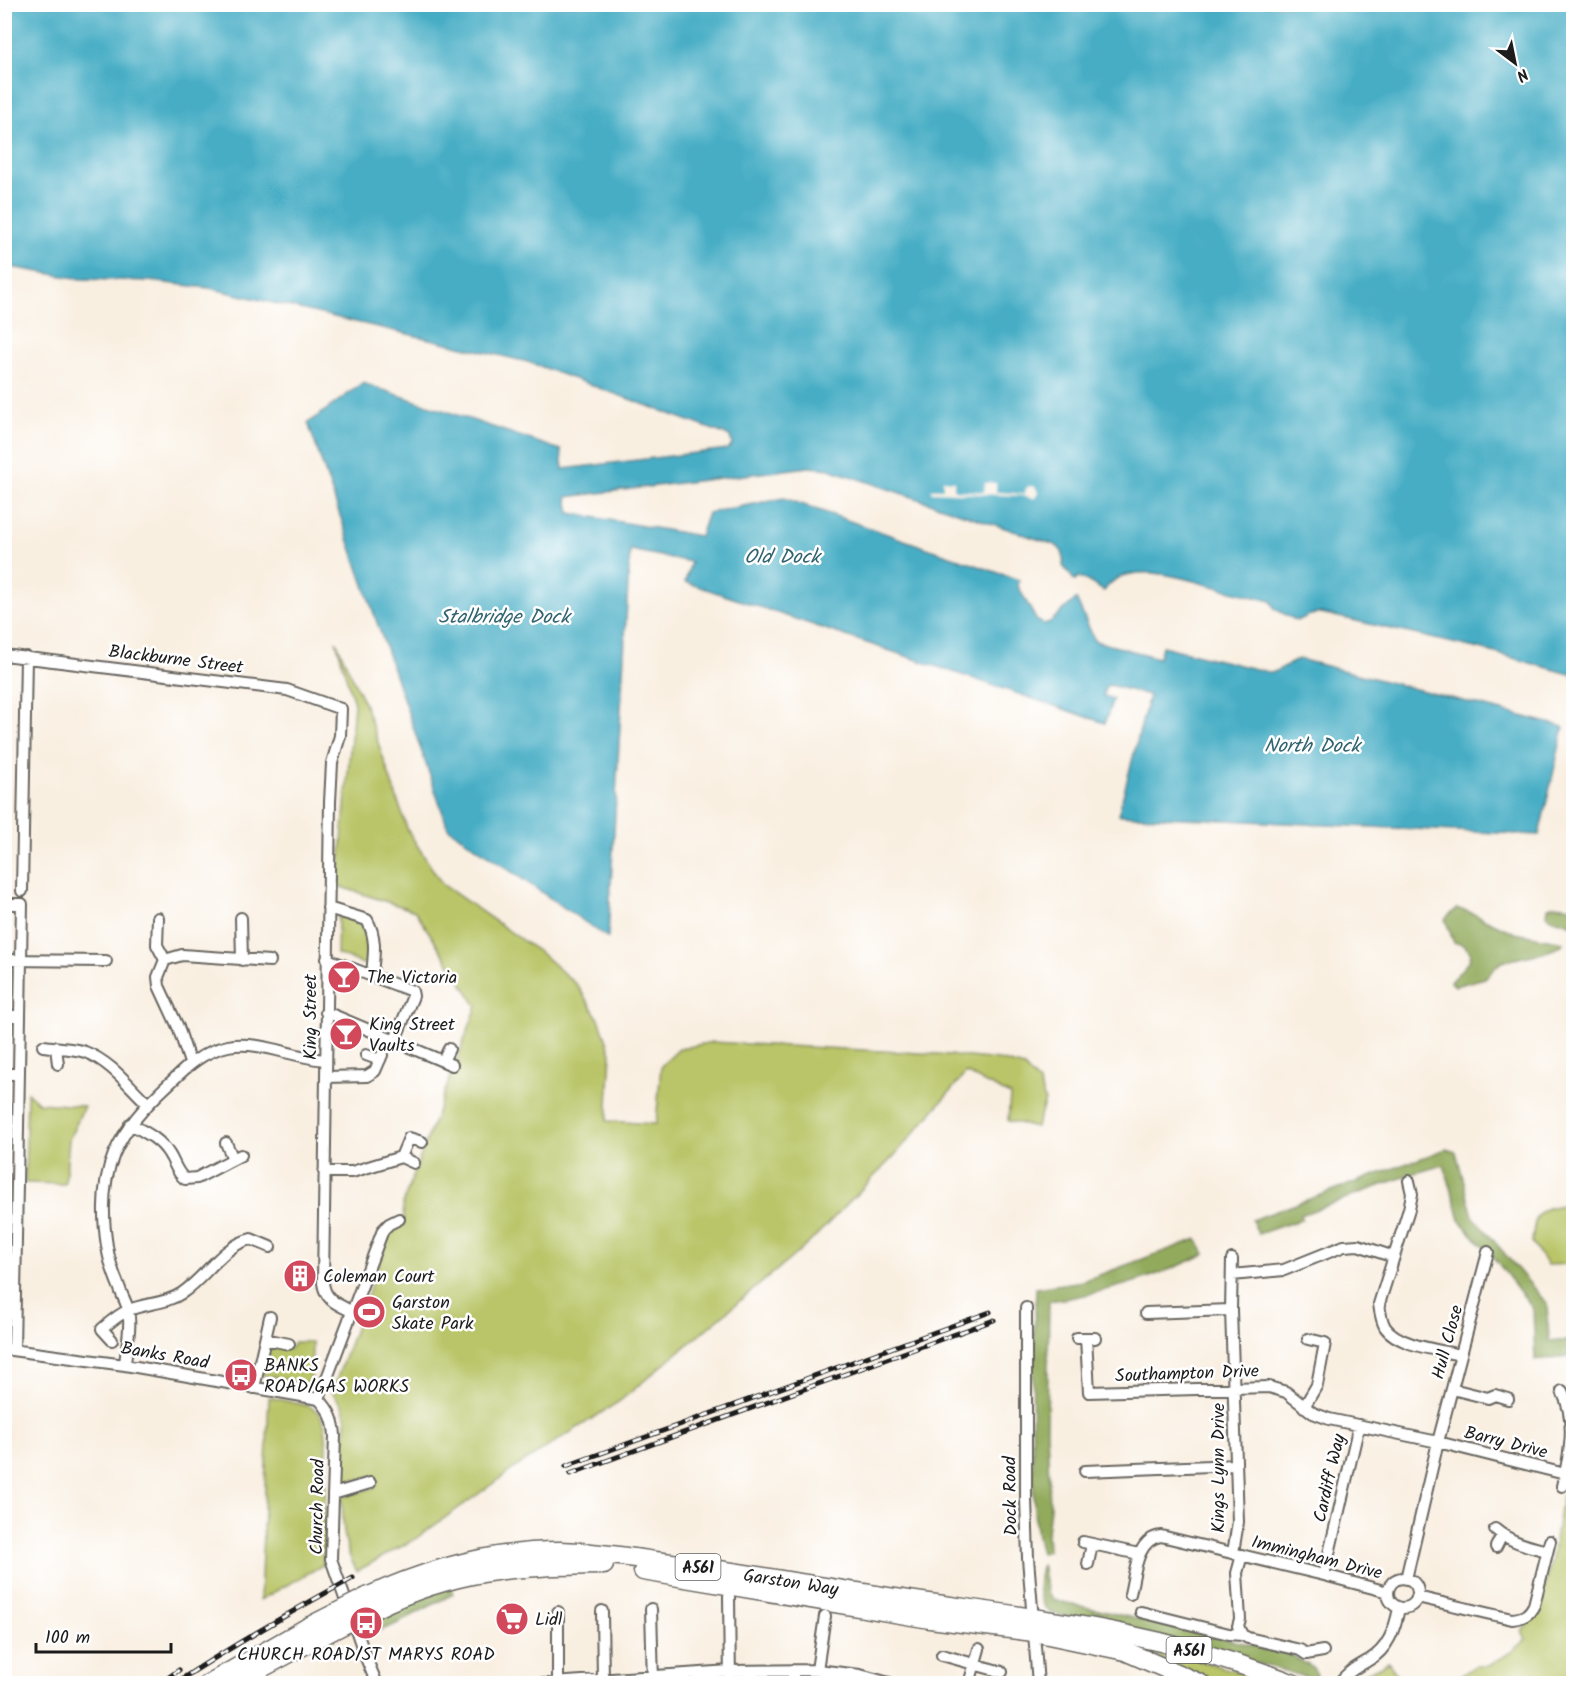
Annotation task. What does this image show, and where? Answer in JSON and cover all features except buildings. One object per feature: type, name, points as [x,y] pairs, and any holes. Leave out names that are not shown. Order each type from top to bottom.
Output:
[{"type":"highway","name":"Garston Way","points":[[208,1683],[370,1603],[466,1575],[538,1565],[607,1565],[930,1619],[1120,1633],[1184,1648],[1291,1682]]},
{"type":"highway","name":"Garston Way","points":[[1033,1625],[1125,1651],[1201,1683]]},
{"type":"highway","name":"Garston Way","points":[[232,1683],[311,1634]]},
{"type":"street","name":"Blackburne Street","points":[[4,655],[287,690],[340,709]]},
{"type":"street","points":[[22,891],[26,657]]},
{"type":"street","name":"King Street","points":[[340,709],[340,736],[332,764],[328,908],[324,1292],[331,1301],[351,1311]]},
{"type":"street","points":[[4,904],[22,904],[16,1258],[9,1349]]},
{"type":"street","points":[[328,908],[367,920],[373,930],[375,942],[372,974]]},
{"type":"street","points":[[158,918],[157,945],[165,960]]},
{"type":"street","points":[[241,918],[242,960]]},
{"type":"street","points":[[165,960],[182,955],[270,961]]},
{"type":"street","points":[[327,959],[372,974],[412,991],[413,996],[395,1040]]},
{"type":"street","points":[[4,960],[106,961]]},
{"type":"street","points":[[165,960],[158,977],[159,986],[178,1027],[190,1063]]},
{"type":"street","points":[[326,1012],[448,1063],[449,1050]]},
{"type":"street","points":[[4,1016],[20,1016]]},
{"type":"street","points":[[125,1365],[128,1310],[111,1267],[104,1216],[106,1179],[112,1158],[130,1124],[147,1103],[190,1063],[212,1051],[229,1046],[250,1045],[326,1060]]},
{"type":"street","points":[[43,1046],[84,1052],[96,1058],[116,1073],[147,1103]]},
{"type":"street","points":[[56,1048],[58,1064]]},
{"type":"street","points":[[326,1077],[367,1076],[375,1071],[381,1058],[366,1055]]},
{"type":"street","points":[[4,1074],[19,1074]]},
{"type":"street","points":[[130,1124],[153,1136],[168,1151],[179,1174],[185,1179],[197,1178],[237,1157],[226,1143]]},
{"type":"street","points":[[401,1157],[409,1138],[422,1142]]},
{"type":"street","points":[[324,1172],[352,1172],[401,1157],[414,1163]]},
{"type":"street","points":[[1408,1180],[1412,1194],[1410,1209],[1379,1304],[1381,1318],[1385,1327],[1404,1341],[1461,1355]]},
{"type":"street","points":[[320,1399],[383,1230],[399,1219]]},
{"type":"street","points":[[112,1340],[98,1330],[128,1310],[167,1300],[183,1292],[232,1247],[251,1239],[270,1247]]},
{"type":"street","points":[[1232,1275],[1284,1270],[1344,1246],[1358,1245],[1394,1257]]},
{"type":"street","name":"Hull Close","points":[[1406,1579],[1438,1442],[1488,1252]]},
{"type":"street","points":[[4,1257],[16,1258]]},
{"type":"street","name":"Kings Lynn Drive","points":[[1232,1259],[1231,1310],[1238,1522],[1237,1593],[1240,1619],[1238,1626],[1242,1635]]},
{"type":"street","name":"Dock Road","points":[[1026,1308],[1026,1499],[1038,1683]]},
{"type":"street","points":[[1146,1313],[1231,1310]]},
{"type":"street","points":[[254,1388],[270,1317]]},
{"type":"street","name":"Southampton Drive","points":[[1086,1338],[1089,1392],[1269,1387],[1286,1392],[1312,1413],[1329,1419],[1438,1442]]},
{"type":"street","points":[[265,1339],[289,1344]]},
{"type":"street","points":[[1304,1407],[1317,1385],[1324,1343],[1308,1339]]},
{"type":"street","name":"Banks Road","points":[[9,1349],[125,1365],[320,1399]]},
{"type":"street","points":[[1452,1389],[1488,1398],[1495,1395],[1508,1400]]},
{"type":"street","name":"Barry Drive","points":[[1562,1391],[1569,1408],[1572,1433],[1562,1486]]},
{"type":"street","name":"Church Road","points":[[320,1399],[329,1410],[334,1422],[331,1559],[377,1683]]},
{"type":"street","name":"Cardiff Way","points":[[1324,1575],[1359,1425]]},
{"type":"street","name":"Barry Drive","points":[[1438,1442],[1566,1474]]},
{"type":"street","points":[[1085,1470],[1236,1465]]},
{"type":"street","points":[[333,1494],[370,1483]]},
{"type":"street","points":[[1418,1597],[1512,1619],[1523,1618],[1531,1612],[1534,1605],[1549,1546],[1525,1545],[1499,1532],[1496,1547]]},
{"type":"street","name":"Immingham Drive","points":[[1139,1554],[1154,1537],[1161,1536],[1388,1592]]},
{"type":"street","points":[[1088,1564],[1088,1543],[1139,1554],[1131,1594]]},
{"type":"street","points":[[1406,1579],[1416,1586],[1418,1597],[1411,1606],[1399,1608],[1390,1601],[1388,1592],[1395,1580],[1406,1579]]},
{"type":"street","points":[[729,1596],[730,1683]]},
{"type":"street","points":[[1338,1683],[1348,1672],[1369,1660],[1384,1647],[1391,1636],[1399,1608]]},
{"type":"street","points":[[651,1609],[653,1680]]},
{"type":"street","points":[[602,1611],[603,1680]]},
{"type":"street","points":[[558,1612],[558,1682]]},
{"type":"street","points":[[1141,1612],[1300,1650],[1307,1658],[1323,1652]]},
{"type":"street","points":[[818,1670],[825,1616]]},
{"type":"street","points":[[969,1683],[979,1649]]},
{"type":"street","points":[[942,1655],[1002,1672]]},
{"type":"street","points":[[538,1683],[653,1680],[730,1671],[818,1670],[893,1683]]},
{"type":"street","points":[[793,1671],[793,1683]]},
{"type":"green space","points":[[336,641],[367,710],[408,831],[442,884],[542,954],[577,985],[600,1021],[611,1053],[607,1121],[656,1124],[661,1066],[679,1049],[712,1042],[939,1054],[999,1060],[1024,1067],[1039,1083],[1045,1101],[1036,1127],[1008,1121],[1010,1095],[966,1073],[895,1155],[808,1244],[620,1401],[519,1465],[415,1539],[357,1571],[346,1545],[342,1497],[376,1487],[375,1476],[343,1483],[346,1420],[343,1407],[332,1392],[388,1238],[393,1229],[404,1224],[403,1203],[477,1006],[415,911],[338,886],[354,704]]},
{"type":"green space","points":[[1554,905],[1573,907],[1573,926],[1547,915],[1548,907]]},
{"type":"green space","points":[[1456,909],[1467,911],[1515,933],[1564,942],[1559,947],[1546,952],[1501,962],[1485,978],[1455,986],[1450,982],[1469,961],[1471,954],[1464,946],[1454,943],[1445,919]]},
{"type":"green space","points":[[338,917],[366,925],[371,956],[368,956],[366,963],[363,964],[337,954]]},
{"type":"green space","points":[[27,1092],[39,1103],[84,1106],[69,1140],[65,1184],[25,1183]]},
{"type":"green space","points":[[1446,1149],[1456,1152],[1473,1216],[1547,1304],[1549,1341],[1573,1341],[1573,1369],[1571,1357],[1535,1360],[1533,1309],[1498,1263],[1461,1222],[1444,1165],[1412,1174],[1301,1215],[1302,1219],[1258,1234],[1252,1220]]},
{"type":"green space","points":[[1573,1203],[1573,1264],[1547,1265],[1532,1243],[1535,1222],[1541,1212],[1546,1209]]},
{"type":"green space","points":[[1197,1239],[1205,1254],[1187,1262],[1108,1290],[1049,1301],[1047,1430],[1050,1507],[1048,1551],[1041,1553],[1034,1515],[1032,1452],[1036,1288],[1083,1281]]},
{"type":"green space","points":[[294,1342],[312,1342],[311,1384],[262,1375],[267,1348],[277,1346],[288,1349]]},
{"type":"green space","points":[[269,1397],[309,1406],[319,1413],[325,1425],[327,1447],[323,1565],[260,1600]]},
{"type":"green space","points":[[1573,1465],[1573,1683],[1439,1684],[1445,1679],[1460,1676],[1475,1666],[1489,1666],[1526,1639],[1522,1631],[1539,1612],[1552,1559],[1562,1496],[1569,1488]]},
{"type":"green space","points":[[1042,1564],[1047,1593],[1054,1600],[1288,1653],[1315,1669],[1318,1679],[1048,1612],[1041,1601],[1039,1589]]},
{"type":"green space","points":[[451,1587],[453,1594],[392,1626],[370,1634],[365,1620],[403,1603]]},
{"type":"green space","points":[[1068,1628],[1129,1640],[1277,1683],[1211,1683],[1145,1651]]},
{"type":"green space","points":[[1388,1662],[1403,1683],[1350,1683],[1359,1677]]},
{"type":"water","points":[[4,5],[1573,5],[1573,675],[1488,651],[1321,613],[1297,621],[1275,609],[1271,601],[1170,575],[1139,573],[1126,575],[1113,581],[1104,591],[1082,578],[1078,577],[1075,581],[1063,566],[1063,554],[1055,545],[829,469],[809,467],[567,497],[570,513],[700,536],[708,513],[784,498],[1019,580],[1018,586],[1037,621],[1043,624],[1050,622],[1076,599],[1095,641],[1159,658],[1162,646],[1272,673],[1299,659],[1564,727],[1539,835],[1118,815],[1149,695],[1109,685],[1105,687],[1104,696],[1113,699],[1105,723],[685,582],[691,562],[630,550],[608,938],[448,828],[308,423],[363,383],[561,450],[563,469],[728,449],[732,445],[730,436],[528,362],[209,288],[148,281],[81,279],[5,266]]},
{"type":"pier","points":[[943,480],[954,481],[954,490],[984,492],[985,483],[996,483],[996,492],[1024,494],[1027,487],[1031,486],[1035,487],[1038,492],[1032,499],[1026,496],[932,492],[932,489],[943,489]]},
{"type":"railway","points":[[566,1466],[990,1312]]},
{"type":"railway","points":[[570,1474],[994,1320]]},
{"type":"railway","points":[[174,1684],[262,1629],[353,1578]]},
{"type":"railway","points":[[159,1684],[179,1670]]},
{"type":"place","name":"The Victoria","points":[[344,977]]},
{"type":"place","name":"King Street Vaults","points":[[346,1034]]},
{"type":"place","name":"Coleman Court","points":[[300,1276]]},
{"type":"place","name":"Garston Skate Park","points":[[369,1312]]},
{"type":"place","name":"BANKS ROAD/GAS WORKS","points":[[241,1375]]},
{"type":"place","name":"Lidl","points":[[512,1619]]},
{"type":"place","name":"CHURCH ROAD/ST MARYS ROAD","points":[[366,1623]]},
{"type":"water label","name":"Old Dock","points":[[782,556]]},
{"type":"water label","name":"Stalbridge Dock","points":[[504,616]]},
{"type":"water label","name":"North Dock","points":[[1312,745]]}]
